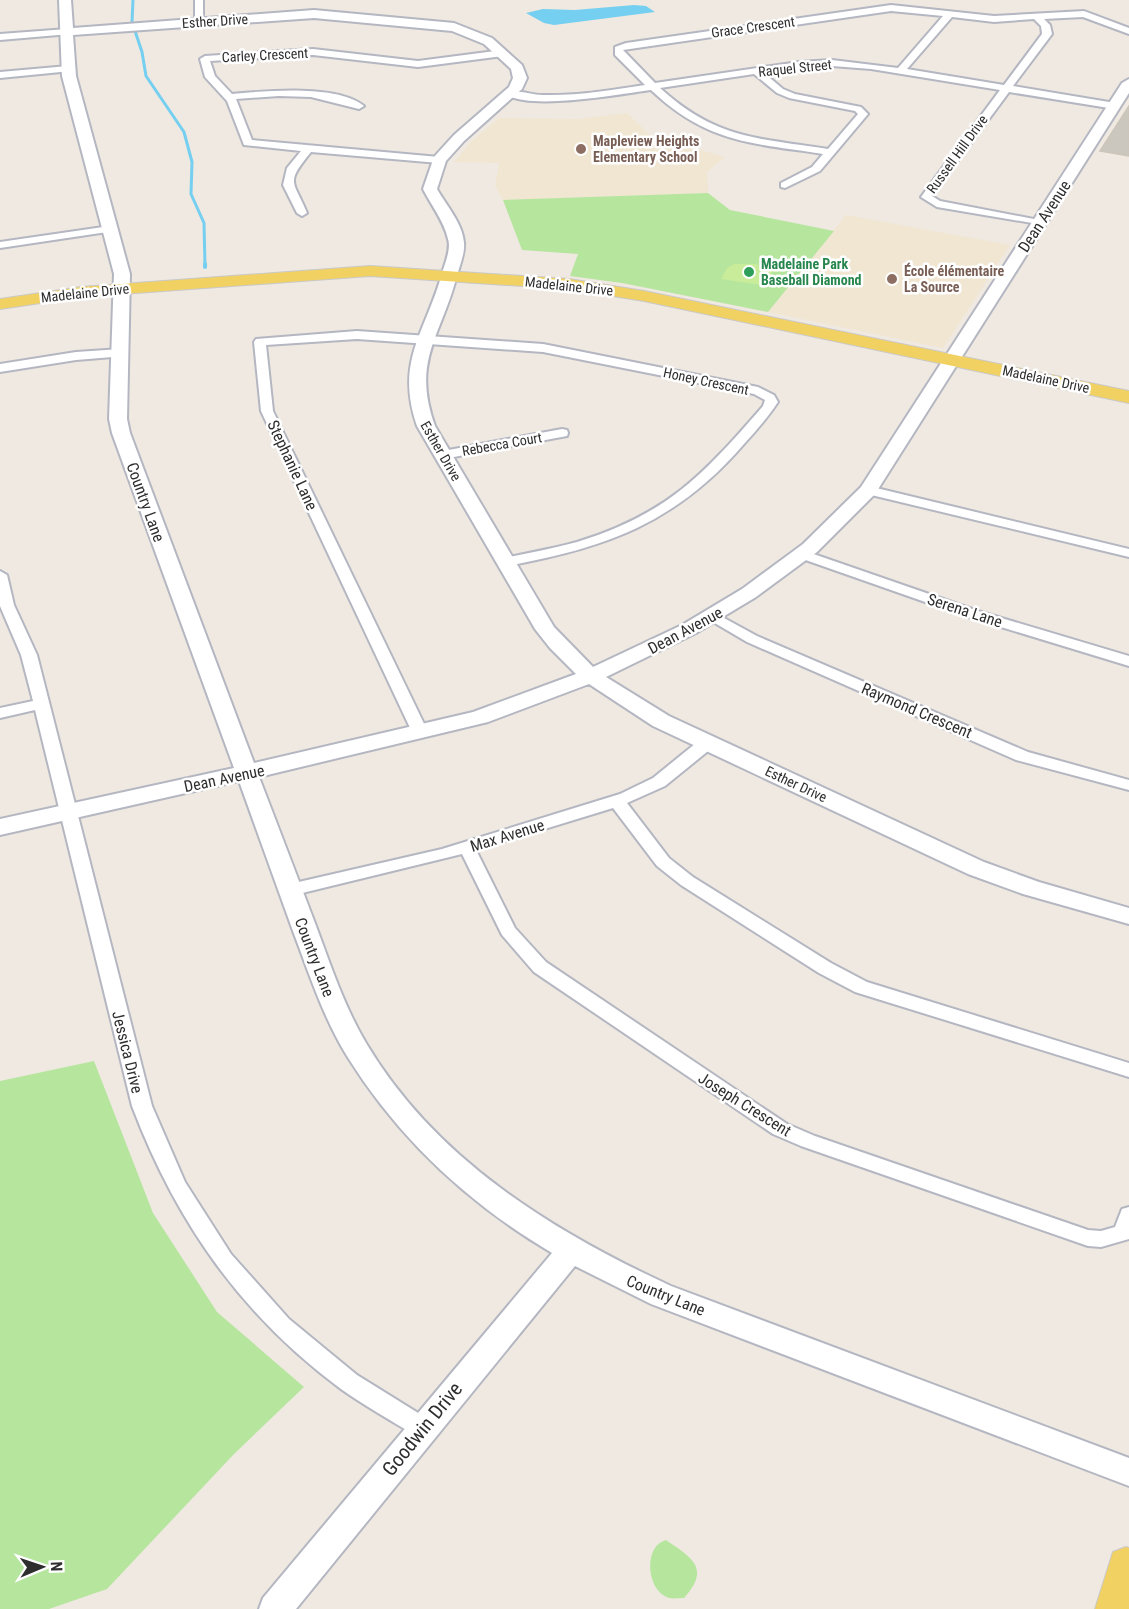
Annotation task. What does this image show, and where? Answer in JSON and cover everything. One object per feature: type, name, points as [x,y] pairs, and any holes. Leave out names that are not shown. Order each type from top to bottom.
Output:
[{"type":"main road","name":"Madelaine Drive","points":[[0,304],[81,292],[366,271],[569,284],[615,290],[1129,397]]},
{"type":"main road","points":[[1114,1609],[1127,1558]]},
{"type":"street","name":"Country Lane","points":[[65,0],[68,69],[122,270],[118,418],[121,433],[290,890],[345,1031],[387,1095],[414,1128],[448,1162],[504,1207],[570,1251],[661,1295],[1129,1473]]},
{"type":"street","points":[[199,0],[200,22]]},
{"type":"street","name":"Grace Crescent","points":[[830,152],[744,137],[713,129],[688,116],[620,55],[618,49],[637,44],[882,9],[906,9],[994,19],[1091,15],[1129,31]]},
{"type":"street","name":"Esther Drive","points":[[0,37],[314,14],[454,27],[488,41],[503,53],[519,73],[518,84],[510,94],[459,138],[439,160],[430,189],[457,240],[450,276],[417,364],[415,395],[423,421],[551,636],[569,658],[591,676],[642,710],[707,743],[976,867],[1031,888],[1129,916]]},
{"type":"street","points":[[900,71],[949,15]]},
{"type":"street","name":"Russell Hill Drive","points":[[1036,16],[1045,25],[1047,34],[926,197],[937,204],[1040,223]]},
{"type":"street","name":"Carley Crescent","points":[[439,160],[248,143],[230,97],[210,77],[205,59],[313,52],[418,64],[503,53]]},
{"type":"street","name":"Raquel Street","points":[[510,94],[571,98],[756,71],[832,63],[900,71],[1115,106]]},
{"type":"street","points":[[0,75],[68,69]]},
{"type":"street","points":[[756,71],[780,91],[792,96],[861,111],[861,116],[816,169],[785,185]]},
{"type":"street","name":"Dean Avenue","points":[[0,827],[247,773],[480,717],[591,676],[657,646],[713,616],[749,593],[802,554],[868,490],[1129,83]]},
{"type":"street","points":[[230,97],[306,92],[334,97],[359,105]]},
{"type":"street","points":[[302,213],[287,182],[289,174],[308,148]]},
{"type":"street","points":[[0,244],[110,229]]},
{"type":"street","name":"Stephanie Lane","points":[[420,732],[267,409],[260,342],[346,335],[426,340]]},
{"type":"street","name":"Honey Crescent","points":[[426,340],[557,350],[758,391],[767,395],[771,400],[768,408],[707,476],[668,506],[596,540],[552,553],[506,562]]},
{"type":"street","points":[[0,368],[76,356],[121,353]]},
{"type":"street","name":"Rebecca Court","points":[[443,455],[562,433]]},
{"type":"street","points":[[868,490],[1129,553]]},
{"type":"street","name":"Serena Lane","points":[[802,554],[973,614],[1129,661]]},
{"type":"street","name":"Jessica Drive","points":[[0,575],[7,605],[28,655],[142,1106],[160,1154],[184,1202],[209,1240],[238,1278],[289,1332],[351,1383],[423,1428]]},
{"type":"street","name":"Raymond Crescent","points":[[713,616],[752,639],[1022,756],[1129,785]]},
{"type":"street","points":[[0,713],[41,704]]},
{"type":"street","name":"Max Avenue","points":[[290,890],[467,848],[617,801],[655,785],[707,743]]},
{"type":"street","points":[[617,801],[663,862],[687,881],[834,973],[861,987],[1129,1070]]},
{"type":"street","name":"Joseph Crescent","points":[[467,848],[508,931],[540,967],[780,1129],[808,1141],[1088,1238],[1101,1239],[1122,1233],[1129,1215]]},
{"type":"street","name":"Goodwin Drive","points":[[275,1609],[570,1251]]},
{"type":"shaded area","name":"Mapleview Heights Elementary School","points":[[627,113],[651,136],[725,157],[707,172],[708,193],[503,200],[495,186],[499,163],[454,162],[472,141],[499,118],[578,119]]},
{"type":"shaded area","name":"École élémentaire La Source","points":[[846,215],[1010,245],[943,348],[768,312]]},
{"type":"green space","points":[[708,193],[730,210],[834,231],[768,312],[622,283],[570,276],[578,254],[522,250],[503,200]]},
{"type":"green space","name":"Madelaine Park Baseball Diamond","points":[[734,264],[755,264],[774,270],[762,285],[721,279],[727,268]]},
{"type":"green space","points":[[94,1061],[153,1213],[217,1312],[304,1387],[234,1454],[107,1589],[49,1609],[0,1609],[0,1081]]},
{"type":"green space","points":[[666,1540],[684,1552],[695,1564],[696,1579],[684,1598],[669,1598],[661,1594],[652,1578],[651,1559],[659,1544]]},
{"type":"water","points":[[646,6],[655,12],[554,25],[544,23],[526,13],[543,9],[575,10]]},
{"type":"building","points":[[1129,106],[1129,156],[1100,151]]},
{"type":"waterway","points":[[132,22],[133,0]]},
{"type":"waterway","points":[[135,31],[142,52],[146,76],[184,132],[192,162],[191,194],[204,223],[205,266]]},
{"type":"place","name":"Mapleview Heights Elementary School","points":[[581,149]]},
{"type":"place","name":"Madelaine Park Baseball Diamond","points":[[749,272]]},
{"type":"place","name":"École élémentaire La Source","points":[[892,279]]}]
